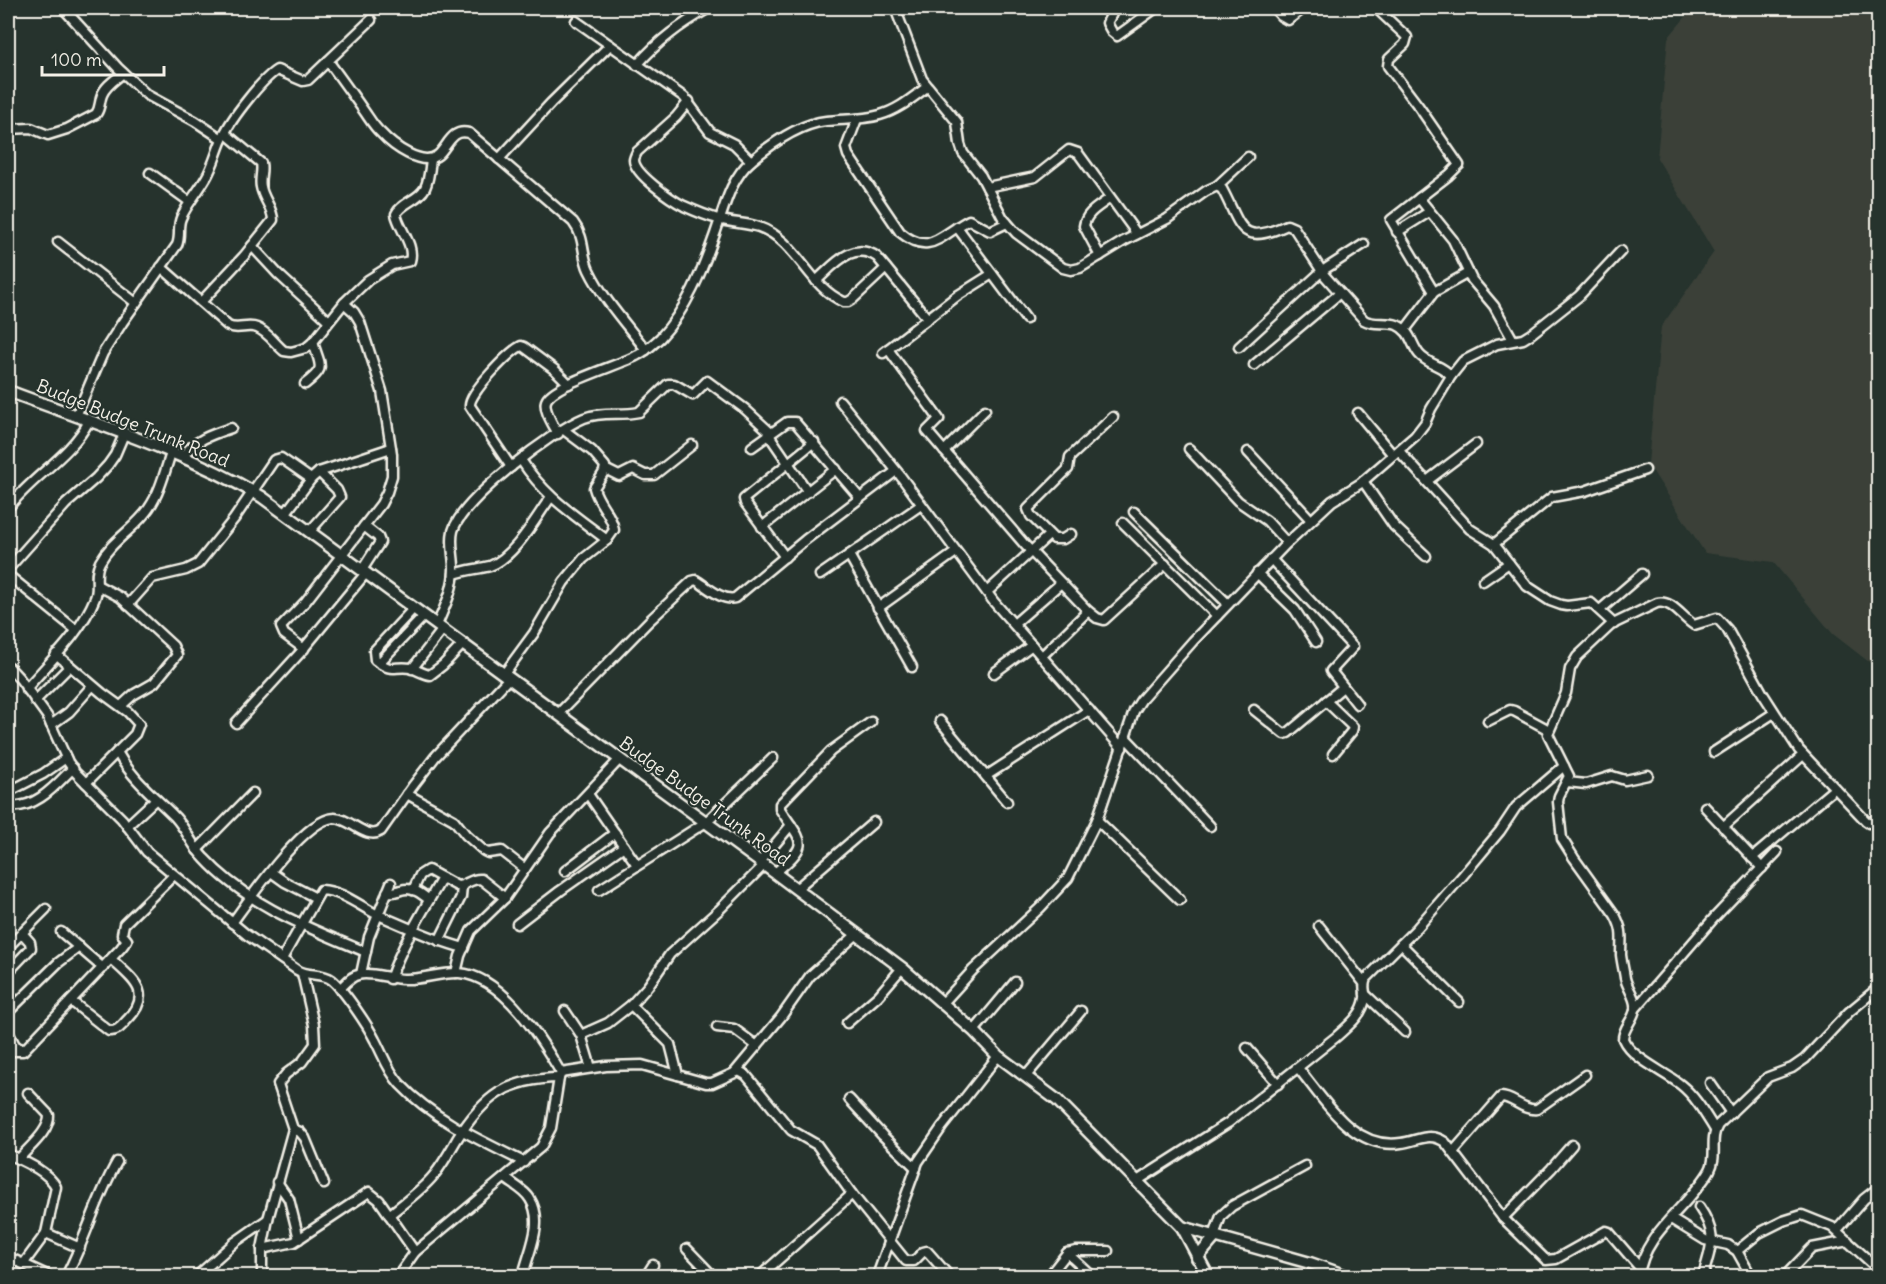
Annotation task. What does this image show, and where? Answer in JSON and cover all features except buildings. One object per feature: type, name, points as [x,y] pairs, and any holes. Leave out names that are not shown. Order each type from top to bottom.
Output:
[{"type":"main road","name":"Budge Budge Trunk Road","points":[[8,391],[176,455],[252,491],[310,531],[902,968],[974,1031],[998,1056],[1057,1100],[1182,1227],[1310,1263],[1347,1276]]},
{"type":"main road","points":[[1182,1227],[1206,1276]]},
{"type":"main road","points":[[1197,1258],[1215,1236]]},
{"type":"street","points":[[63,8],[123,73],[147,95],[223,136],[257,158],[262,167],[260,186],[273,213],[273,220],[201,302]]},
{"type":"street","points":[[637,65],[672,30],[709,8]]},
{"type":"street","points":[[895,8],[916,67],[927,87],[957,122],[963,153],[987,187],[1006,223],[1063,268],[1071,270],[1080,268],[1167,219],[1206,191],[1218,186],[1248,157]]},
{"type":"street","points":[[1115,8],[1107,23],[1117,36],[1156,8]]},
{"type":"street","points":[[1274,8],[1288,20],[1304,8]]},
{"type":"street","points":[[1376,8],[1407,38],[1405,44],[1389,59],[1388,66],[1459,165],[1391,220],[1434,292]]},
{"type":"street","points":[[76,416],[85,390],[103,353],[135,303],[177,245],[181,233],[179,222],[212,166],[223,136],[250,98],[277,70],[296,79],[308,80],[371,20]]},
{"type":"street","points":[[576,21],[689,101],[710,132],[735,144],[751,161]]},
{"type":"street","points":[[499,159],[551,103],[610,45]]},
{"type":"street","points":[[328,61],[379,132],[407,152],[424,160],[431,159],[440,154],[457,133],[463,131],[469,133],[573,222],[580,231],[589,270],[646,350]]},
{"type":"street","points":[[8,129],[32,128],[48,135],[68,129],[96,114],[105,88],[123,73]]},
{"type":"street","points":[[692,445],[654,476],[645,475],[633,469],[619,476],[605,469],[592,451],[561,432],[547,411],[545,402],[550,394],[568,384],[622,363],[646,350],[665,332],[686,302],[740,173],[751,161],[791,133],[810,124],[882,115],[897,108],[927,87]]},
{"type":"street","points":[[689,101],[676,117],[642,146],[634,157],[635,164],[646,178],[682,205],[720,220],[760,228],[771,234],[794,254],[816,281],[839,300],[848,302],[886,268]]},
{"type":"street","points":[[857,119],[846,148],[848,155],[900,232],[909,240],[928,244],[969,220],[990,231],[1006,223]]},
{"type":"street","points":[[987,187],[1035,177],[1069,150],[1073,150],[1078,153],[1137,234]]},
{"type":"street","points":[[161,267],[228,326],[236,329],[256,327],[284,351],[300,350],[313,342],[344,303],[385,268],[407,263],[412,259],[396,214],[400,207],[425,188],[431,159]]},
{"type":"street","points":[[150,173],[190,202]]},
{"type":"street","points":[[1218,186],[1222,189],[1244,230],[1254,235],[1290,226],[1322,272],[1368,323],[1390,323],[1405,330],[1418,354],[1446,371],[1450,376]]},
{"type":"street","points":[[1100,255],[1084,222],[1092,211],[1110,198]]},
{"type":"street","points":[[1419,198],[1453,240],[1475,285],[1498,312],[1513,340]]},
{"type":"street","points":[[1397,232],[1429,212]]},
{"type":"street","points":[[957,227],[1026,320]]},
{"type":"street","points":[[58,242],[135,303]]},
{"type":"street","points":[[1239,347],[1322,272],[1364,244]]},
{"type":"street","points":[[252,246],[278,274],[329,321]]},
{"type":"street","points":[[816,281],[854,251],[870,252],[928,319]]},
{"type":"street","points":[[942,1004],[1068,878],[1097,820],[1134,711],[1141,700],[1287,543],[1332,501],[1363,481],[1415,436],[1425,423],[1450,376],[1466,358],[1497,344],[1523,339],[1531,334],[1579,296],[1621,251]]},
{"type":"street","points":[[1405,330],[1434,292],[1468,273]]},
{"type":"street","points":[[992,274],[886,351],[939,419],[927,431],[1031,552],[1097,618],[1104,620],[1165,564]]},
{"type":"street","points":[[1254,365],[1340,293]]},
{"type":"street","points":[[304,649],[284,634],[281,627],[306,601],[364,526],[387,492],[392,476],[391,448],[382,391],[354,312],[344,303]]},
{"type":"street","points":[[305,384],[318,374],[320,369],[313,342]]},
{"type":"street","points":[[511,467],[470,406],[470,398],[491,374],[521,346],[525,346],[555,370],[568,384]]},
{"type":"street","points":[[412,669],[440,627],[453,584],[453,533],[456,524],[479,495],[511,467],[576,422],[595,415],[639,412],[668,384],[674,384],[693,395],[707,381],[746,409],[770,434],[808,492]]},
{"type":"street","points":[[840,401],[987,592],[1122,747]]},
{"type":"street","points":[[944,451],[985,410]]},
{"type":"street","points":[[1358,413],[1396,453],[1427,481],[1470,529],[1494,544],[1527,586],[1550,601],[1568,606],[1591,603],[1614,624]]},
{"type":"street","points":[[1071,534],[1058,540],[1049,535],[1030,516],[1028,509],[1068,469],[1070,457],[1113,417]]},
{"type":"street","points":[[8,508],[34,479],[80,437],[89,421]]},
{"type":"street","points":[[752,447],[792,421],[800,426],[860,498]]},
{"type":"street","points":[[26,689],[90,610],[96,595],[95,578],[100,562],[117,540],[150,508],[176,455],[202,438],[231,428]]},
{"type":"street","points":[[9,564],[66,504],[108,465],[124,434]]},
{"type":"street","points":[[785,557],[744,499],[814,442]]},
{"type":"street","points":[[1427,481],[1476,444]]},
{"type":"street","points":[[285,514],[311,478],[319,472],[391,448]]},
{"type":"street","points":[[1189,449],[1238,501],[1267,521],[1287,543]]},
{"type":"street","points":[[1248,452],[1311,520]]},
{"type":"street","points":[[128,605],[152,578],[186,570],[198,564],[234,519],[277,458],[311,478]]},
{"type":"street","points":[[521,460],[538,485],[607,540]]},
{"type":"street","points":[[232,923],[271,872],[297,842],[316,825],[336,817],[364,831],[377,834],[435,757],[507,676],[564,582],[583,559],[612,534],[614,526],[594,488],[605,469]]},
{"type":"street","points":[[762,527],[836,469]]},
{"type":"street","points":[[1494,544],[1552,497],[1586,491],[1645,470]]},
{"type":"street","points":[[558,714],[649,621],[692,581],[696,580],[729,600],[735,598],[805,540],[896,471]]},
{"type":"street","points":[[310,531],[340,497],[337,490],[319,472]]},
{"type":"street","points":[[1363,481],[1394,526],[1426,556]]},
{"type":"street","points":[[454,573],[492,565],[503,558],[518,542],[551,496]]},
{"type":"street","points":[[820,575],[921,505]]},
{"type":"street","points":[[1134,512],[1228,604]]},
{"type":"street","points":[[1123,523],[1217,616]]},
{"type":"street","points":[[236,723],[304,649],[364,571],[380,542],[378,537],[364,526]]},
{"type":"street","points":[[987,592],[1049,535]]},
{"type":"street","points":[[878,608],[956,552]]},
{"type":"street","points":[[849,555],[912,666]]},
{"type":"street","points":[[1271,559],[1353,647],[1331,671],[1358,704]]},
{"type":"street","points":[[1483,581],[1509,563]]},
{"type":"street","points":[[1257,573],[1294,610],[1316,642]]},
{"type":"street","points":[[1600,609],[1642,573]]},
{"type":"street","points":[[8,575],[76,630]]},
{"type":"street","points":[[1014,624],[1061,582]]},
{"type":"street","points":[[97,585],[128,605],[173,646],[177,655],[154,683],[133,695],[120,706]]},
{"type":"street","points":[[1636,1008],[1626,982],[1621,958],[1623,939],[1621,926],[1562,839],[1558,796],[1569,776],[1548,734],[1566,693],[1570,669],[1577,657],[1614,624],[1663,602],[1670,604],[1691,624],[1698,625],[1717,618],[1727,629],[1774,713],[1803,755],[1866,821],[1869,823],[1878,818]]},
{"type":"street","points":[[414,608],[374,651],[375,660],[379,663],[390,670],[412,669],[426,674],[434,673],[463,644]]},
{"type":"street","points":[[1042,656],[1088,611]]},
{"type":"street","points":[[379,663],[424,616]]},
{"type":"street","points":[[994,673],[1032,645]]},
{"type":"street","points":[[56,654],[139,724],[139,728],[86,783]]},
{"type":"street","points":[[8,666],[20,679],[51,725],[73,768],[109,804],[147,852],[232,923],[302,973],[323,976],[332,980],[374,1039],[389,1069],[399,1083],[414,1097],[463,1130],[524,1162]]},
{"type":"street","points":[[35,700],[70,666]]},
{"type":"street","points":[[51,725],[69,712],[92,686]]},
{"type":"street","points":[[1254,710],[1284,734],[1288,733],[1343,687]]},
{"type":"street","points":[[1326,701],[1353,728],[1332,754]]},
{"type":"street","points":[[986,776],[1089,710]]},
{"type":"street","points":[[1488,721],[1510,710],[1549,730]]},
{"type":"street","points":[[1714,753],[1774,713]]},
{"type":"street","points":[[940,721],[1007,802]]},
{"type":"street","points":[[775,873],[800,849],[799,837],[780,809],[780,804],[831,751],[871,722]]},
{"type":"street","points":[[1125,737],[1210,826]]},
{"type":"street","points":[[117,752],[136,781],[182,826],[197,850],[215,869],[251,898],[302,925],[366,952]]},
{"type":"street","points":[[1723,827],[1803,755]]},
{"type":"street","points":[[8,792],[43,774],[66,758]]},
{"type":"street","points":[[599,890],[706,822],[773,758]]},
{"type":"street","points":[[456,973],[464,948],[476,925],[493,912],[505,898],[550,833],[620,759]]},
{"type":"street","points":[[1364,983],[1425,919],[1500,831],[1516,807],[1564,766]]},
{"type":"street","points":[[8,806],[25,804],[45,795],[73,768]]},
{"type":"street","points":[[1567,782],[1586,784],[1612,776],[1625,780],[1648,775]]},
{"type":"street","points":[[1752,858],[1834,789]]},
{"type":"street","points":[[197,850],[253,793]]},
{"type":"street","points":[[407,794],[454,820],[484,851],[488,853],[502,851],[525,869]]},
{"type":"street","points":[[588,794],[637,866]]},
{"type":"street","points":[[127,826],[156,799]]},
{"type":"street","points":[[1705,807],[1761,868]]},
{"type":"street","points":[[1097,820],[1180,900]]},
{"type":"street","points":[[796,889],[874,822]]},
{"type":"street","points":[[581,1035],[608,1023],[631,1005],[648,986],[670,954],[719,910],[762,863],[790,825]]},
{"type":"street","points":[[565,871],[615,834]]},
{"type":"street","points":[[517,924],[624,846]]},
{"type":"street","points":[[1640,1272],[1645,1252],[1654,1236],[1671,1219],[1712,1167],[1714,1130],[1692,1095],[1625,1043],[1623,1035],[1636,1008],[1714,918],[1777,852]]},
{"type":"street","points":[[413,890],[423,872],[428,870],[453,884],[462,886],[473,880],[481,879],[505,898]]},
{"type":"street","points":[[271,872],[316,898]]},
{"type":"street","points":[[8,1032],[13,1049],[71,1001],[127,940],[122,934],[124,924],[174,875]]},
{"type":"street","points":[[390,979],[406,939],[442,878]]},
{"type":"street","points":[[361,974],[377,914],[391,883]]},
{"type":"street","points":[[439,941],[461,897],[462,886]]},
{"type":"street","points":[[282,959],[321,890],[356,901],[377,914],[413,930],[464,948]]},
{"type":"street","points":[[387,892],[413,890],[429,900]]},
{"type":"street","points":[[8,947],[46,909]]},
{"type":"street","points":[[1137,1181],[1228,1123],[1352,1022],[1363,1005],[1364,983],[1319,926]]},
{"type":"street","points":[[61,932],[103,968]]},
{"type":"street","points":[[8,972],[31,948],[30,942],[22,933]]},
{"type":"street","points":[[734,1072],[792,1004],[810,976],[857,934]]},
{"type":"street","points":[[1401,944],[1460,1002]]},
{"type":"street","points":[[8,1012],[58,963],[79,946]]},
{"type":"street","points":[[71,1001],[110,1031],[118,1030],[140,1005],[140,993],[132,980],[111,959]]},
{"type":"street","points":[[847,1023],[878,996],[902,968]]},
{"type":"street","points":[[262,1276],[262,1249],[268,1219],[293,1129],[278,1084],[286,1074],[302,1062],[315,1044],[314,1025],[302,973]]},
{"type":"street","points":[[340,989],[352,978],[361,974],[411,980],[456,973],[474,975],[487,981],[503,994],[543,1042],[560,1076],[548,1136],[541,1147],[415,1252],[398,1276]]},
{"type":"street","points":[[974,1031],[1015,982]]},
{"type":"street","points":[[1714,1130],[1768,1077],[1792,1068],[1805,1059],[1849,1012],[1878,988]]},
{"type":"street","points":[[1365,994],[1405,1032]]},
{"type":"street","points":[[631,1005],[670,1044],[678,1075]]},
{"type":"street","points":[[565,1011],[581,1035],[591,1068]]},
{"type":"street","points":[[1026,1076],[1081,1011]]},
{"type":"street","points":[[717,1027],[734,1029],[757,1046]]},
{"type":"street","points":[[1247,1048],[1278,1084]]},
{"type":"street","points":[[877,1276],[916,1168],[942,1127],[998,1056]]},
{"type":"street","points":[[389,1215],[422,1188],[435,1174],[463,1130],[486,1102],[511,1085],[591,1068],[642,1065],[705,1083],[712,1083],[739,1071],[746,1075],[791,1130],[818,1145],[852,1194],[906,1261],[910,1263],[923,1252],[930,1253],[949,1276]]},
{"type":"street","points":[[1298,1068],[1341,1121],[1355,1132],[1380,1142],[1395,1144],[1428,1136],[1441,1139],[1503,1218],[1546,1260],[1556,1259],[1606,1231],[1640,1272]]},
{"type":"street","points":[[1453,1152],[1479,1120],[1503,1096],[1534,1110],[1585,1075]]},
{"type":"street","points":[[1710,1083],[1731,1113]]},
{"type":"street","points":[[19,1159],[45,1129],[50,1118],[28,1093]]},
{"type":"street","points":[[849,1100],[916,1168]]},
{"type":"street","points":[[293,1129],[305,1138],[324,1184]]},
{"type":"street","points":[[1503,1218],[1572,1145]]},
{"type":"street","points":[[8,1154],[55,1184],[55,1196],[46,1233],[24,1263]]},
{"type":"street","points":[[66,1276],[80,1248],[103,1186],[117,1162]]},
{"type":"street","points":[[1215,1236],[1221,1216],[1232,1206],[1305,1166]]},
{"type":"street","points":[[505,1178],[528,1196],[535,1216],[536,1230],[523,1276]]},
{"type":"street","points":[[278,1182],[289,1199],[299,1239]]},
{"type":"street","points":[[1837,1230],[1864,1199],[1878,1188]]},
{"type":"street","points":[[262,1249],[285,1245],[299,1239],[366,1192],[380,1200],[415,1252]]},
{"type":"street","points":[[760,1276],[852,1194]]},
{"type":"street","points":[[1699,1207],[1711,1226],[1712,1242],[1703,1276]]},
{"type":"street","points":[[1737,1251],[1759,1233],[1796,1216],[1807,1216],[1837,1230],[1878,1269]]},
{"type":"street","points":[[197,1276],[235,1242],[268,1219]]},
{"type":"street","points":[[1671,1219],[1705,1240],[1728,1245],[1737,1251],[1750,1276]]},
{"type":"street","points":[[46,1233],[80,1248]]},
{"type":"street","points":[[1785,1276],[1812,1248],[1848,1241]]},
{"type":"street","points":[[687,1249],[713,1276]]},
{"type":"street","points":[[1049,1276],[1067,1253],[1108,1251]]},
{"type":"street","points":[[1067,1253],[1092,1276]]},
{"type":"street","points":[[8,1257],[50,1276]]},
{"type":"street","points":[[646,1276],[654,1264]]},
{"type":"shaded area","points":[[1693,8],[1878,8],[1878,669],[1833,634],[1773,562],[1705,553],[1648,464],[1661,327],[1714,252],[1657,158],[1668,38]]}]
